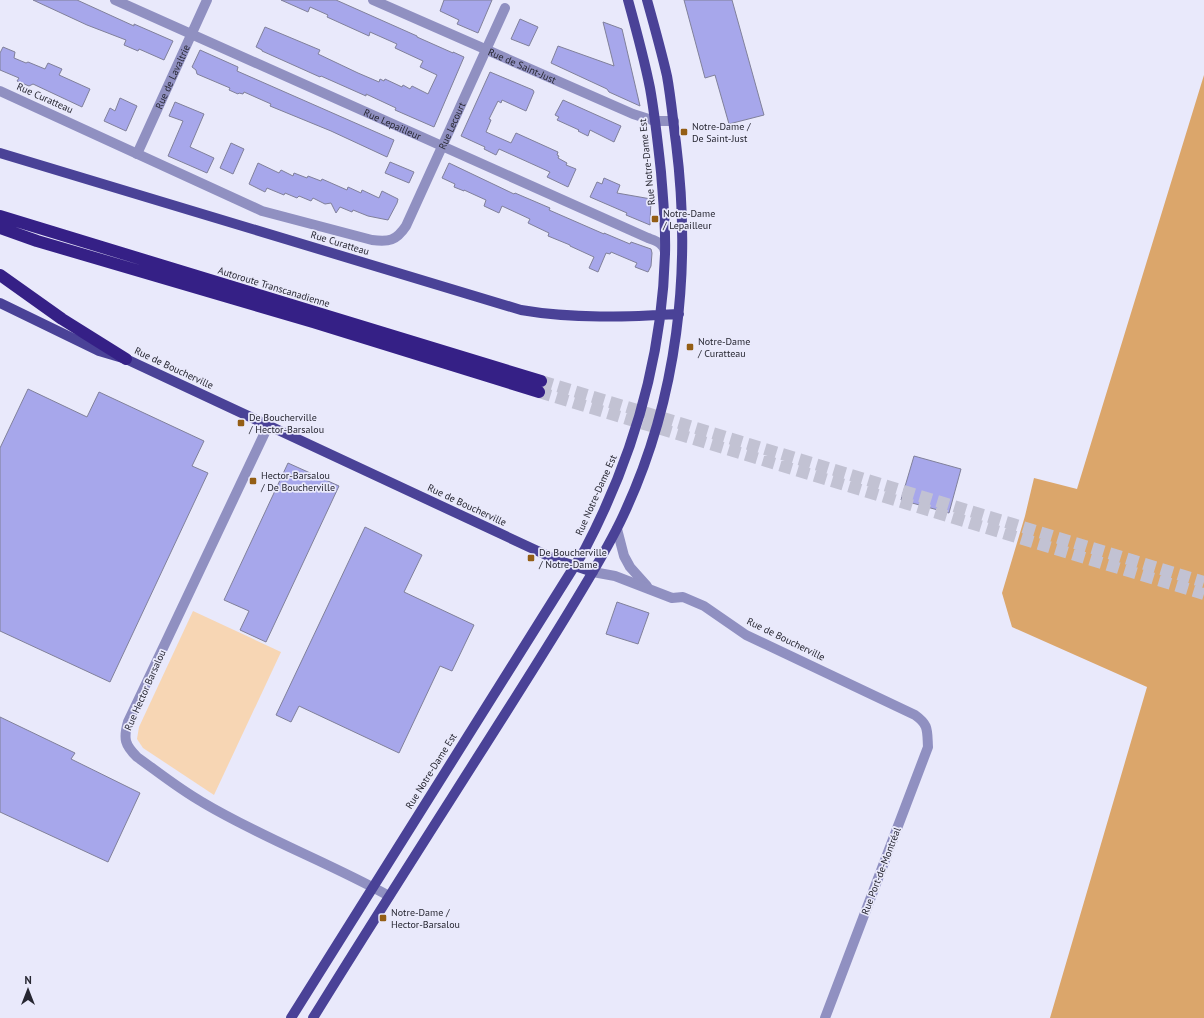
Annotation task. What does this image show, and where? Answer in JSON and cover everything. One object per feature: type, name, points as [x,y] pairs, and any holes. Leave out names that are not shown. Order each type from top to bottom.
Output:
[{"type":"highway","name":"Autoroute Transcanadienne","points":[[0,216],[540,386],[313,322],[37,241],[0,228]]},
{"type":"highway","points":[[0,275],[62,319],[126,359]]},
{"type":"main road","name":"Rue Notre-Dame Est","points":[[291,1018],[574,566],[603,514],[633,439],[647,388],[661,315],[665,252],[662,189],[655,121],[647,75],[628,0]]},
{"type":"main road","points":[[313,1018],[593,572],[617,529],[640,476],[655,434],[669,381],[680,314],[682,222],[681,192],[674,121],[665,67],[647,0]]},
{"type":"main road","name":"Rue Curatteau","points":[[0,153],[521,310],[545,314],[574,316],[680,314]]},
{"type":"main road","name":"Rue de Boucherville","points":[[0,303],[99,351],[126,359],[557,560],[593,572]]},
{"type":"street","name":"Rue Lepailleur","points":[[115,0],[648,238],[661,244],[665,252]]},
{"type":"street","name":"Rue de Lavaltrie","points":[[138,154],[207,0]]},
{"type":"street","name":"Rue de Saint-Just","points":[[373,0],[633,114],[655,121],[674,121]]},
{"type":"street","name":"Rue Lecourt","points":[[393,240],[401,234],[406,226],[505,8]]},
{"type":"street","name":"Rue Curatteau","points":[[0,91],[262,211],[372,240],[393,240]]},
{"type":"street","name":"Rue Hector Barsalou","points":[[268,426],[128,722],[125,733],[125,742],[137,757],[202,802],[389,896]]},
{"type":"street","points":[[617,529],[624,556],[630,568],[650,589]]},
{"type":"street","name":"Rue de Boucherville","points":[[593,572],[616,576],[672,598],[683,598],[704,606],[746,635],[915,715],[924,722]]},
{"type":"street","name":"Rue Port-de-Montréal","points":[[825,1018],[928,747],[927,729],[924,722]]},
{"type":"shaded area","points":[[1204,75],[1204,1018],[1050,1018],[1147,687],[1012,627],[1002,593],[1025,516],[1034,478],[1077,489]]},
{"type":"shaded area","points":[[193,611],[281,652],[214,795],[143,748],[137,739],[139,727]]},
{"type":"building","points":[[33,0],[77,0],[134,26],[134,24],[173,41],[164,60],[139,49],[138,51],[124,45],[126,40],[87,25]]},
{"type":"building","points":[[281,0],[336,0],[464,57],[434,127],[395,110],[396,108],[366,94],[366,96],[321,76],[320,77],[256,47],[265,27],[320,50],[318,54],[379,82],[380,79],[384,81],[385,79],[402,87],[403,85],[410,89],[412,86],[428,94],[437,75],[420,67],[423,61],[395,48],[397,44],[370,32],[369,36],[327,17],[328,15],[310,7],[308,12]]},
{"type":"building","points":[[444,0],[492,0],[478,33],[457,24],[459,20],[440,11]]},
{"type":"building","points":[[684,0],[732,0],[764,115],[729,124],[715,75],[705,78]]},
{"type":"building","points":[[520,19],[538,27],[529,46],[511,39]]},
{"type":"building","points":[[603,22],[622,29],[640,106],[551,63],[558,46],[614,66]]},
{"type":"building","points":[[3,47],[15,52],[14,58],[26,63],[28,62],[45,69],[48,63],[62,69],[59,75],[90,89],[82,107],[33,84],[29,86],[17,81],[19,78],[0,70],[0,53]]},
{"type":"building","points":[[200,50],[238,67],[237,71],[394,140],[387,157],[331,131],[270,106],[271,104],[244,92],[243,94],[238,94],[229,90],[230,88],[197,74],[196,70],[192,67]]},
{"type":"building","points":[[490,72],[533,90],[534,92],[526,111],[502,100],[501,103],[498,101],[489,119],[491,120],[486,132],[511,143],[516,133],[558,152],[558,158],[567,163],[566,165],[576,169],[568,187],[547,177],[550,172],[499,149],[496,155],[484,149],[485,147],[461,136]]},
{"type":"building","points":[[120,98],[137,106],[126,131],[104,121],[110,108],[115,111]]},
{"type":"building","points":[[563,100],[621,126],[614,142],[590,130],[588,136],[578,131],[579,130],[557,120],[559,117],[555,115]]},
{"type":"building","points":[[175,102],[204,114],[190,147],[214,158],[207,173],[168,156],[183,121],[169,116]]},
{"type":"building","points":[[231,143],[244,149],[233,174],[220,168]]},
{"type":"building","points":[[390,162],[414,172],[409,183],[385,173]]},
{"type":"building","points":[[258,163],[279,173],[281,170],[293,176],[294,173],[321,181],[322,179],[347,190],[348,187],[361,193],[362,190],[379,198],[382,191],[398,199],[397,203],[388,220],[368,216],[353,210],[352,212],[340,207],[336,213],[331,203],[325,204],[313,198],[311,201],[299,196],[297,198],[285,193],[284,195],[267,188],[265,192],[249,184]]},
{"type":"building","points":[[449,163],[604,234],[630,244],[631,242],[651,249],[651,266],[648,272],[635,267],[637,263],[611,252],[610,254],[606,253],[598,272],[589,268],[594,257],[548,236],[549,233],[528,223],[530,219],[502,206],[499,213],[484,206],[486,200],[454,187],[455,184],[442,178]]},
{"type":"building","points":[[604,178],[620,185],[617,193],[651,199],[650,225],[590,197],[597,182],[602,184]]},
{"type":"building","points":[[28,389],[87,417],[99,392],[204,441],[192,466],[208,473],[110,682],[0,631],[0,448]]},
{"type":"building","points":[[914,456],[961,469],[949,513],[901,500]]},
{"type":"building","points":[[288,463],[339,486],[266,642],[240,630],[249,611],[224,600]]},
{"type":"building","points":[[365,527],[422,555],[404,592],[474,625],[452,671],[440,666],[399,753],[299,706],[291,722],[276,715]]},
{"type":"building","points":[[617,602],[649,613],[638,644],[606,634]]},
{"type":"building","points":[[0,717],[75,753],[71,759],[140,793],[108,862],[0,812]]},
{"type":"tunnel","points":[[541,381],[1204,582]]},
{"type":"tunnel","points":[[539,392],[1204,594]]},
{"type":"place","name":"Notre-Dame / De Saint-Just","points":[[684,132]]},
{"type":"place","name":"Notre-Dame / Lepailleur","points":[[655,219]]},
{"type":"place","name":"Notre-Dame / Curatteau","points":[[690,347]]},
{"type":"place","name":"De Boucherville / Hector-Barsalou","points":[[241,423]]},
{"type":"place","name":"Hector-Barsalou / De Boucherville","points":[[253,481]]},
{"type":"place","name":"De Boucherville / Notre-Dame","points":[[531,558]]},
{"type":"place","name":"Notre-Dame / Hector-Barsalou","points":[[383,918]]}]
